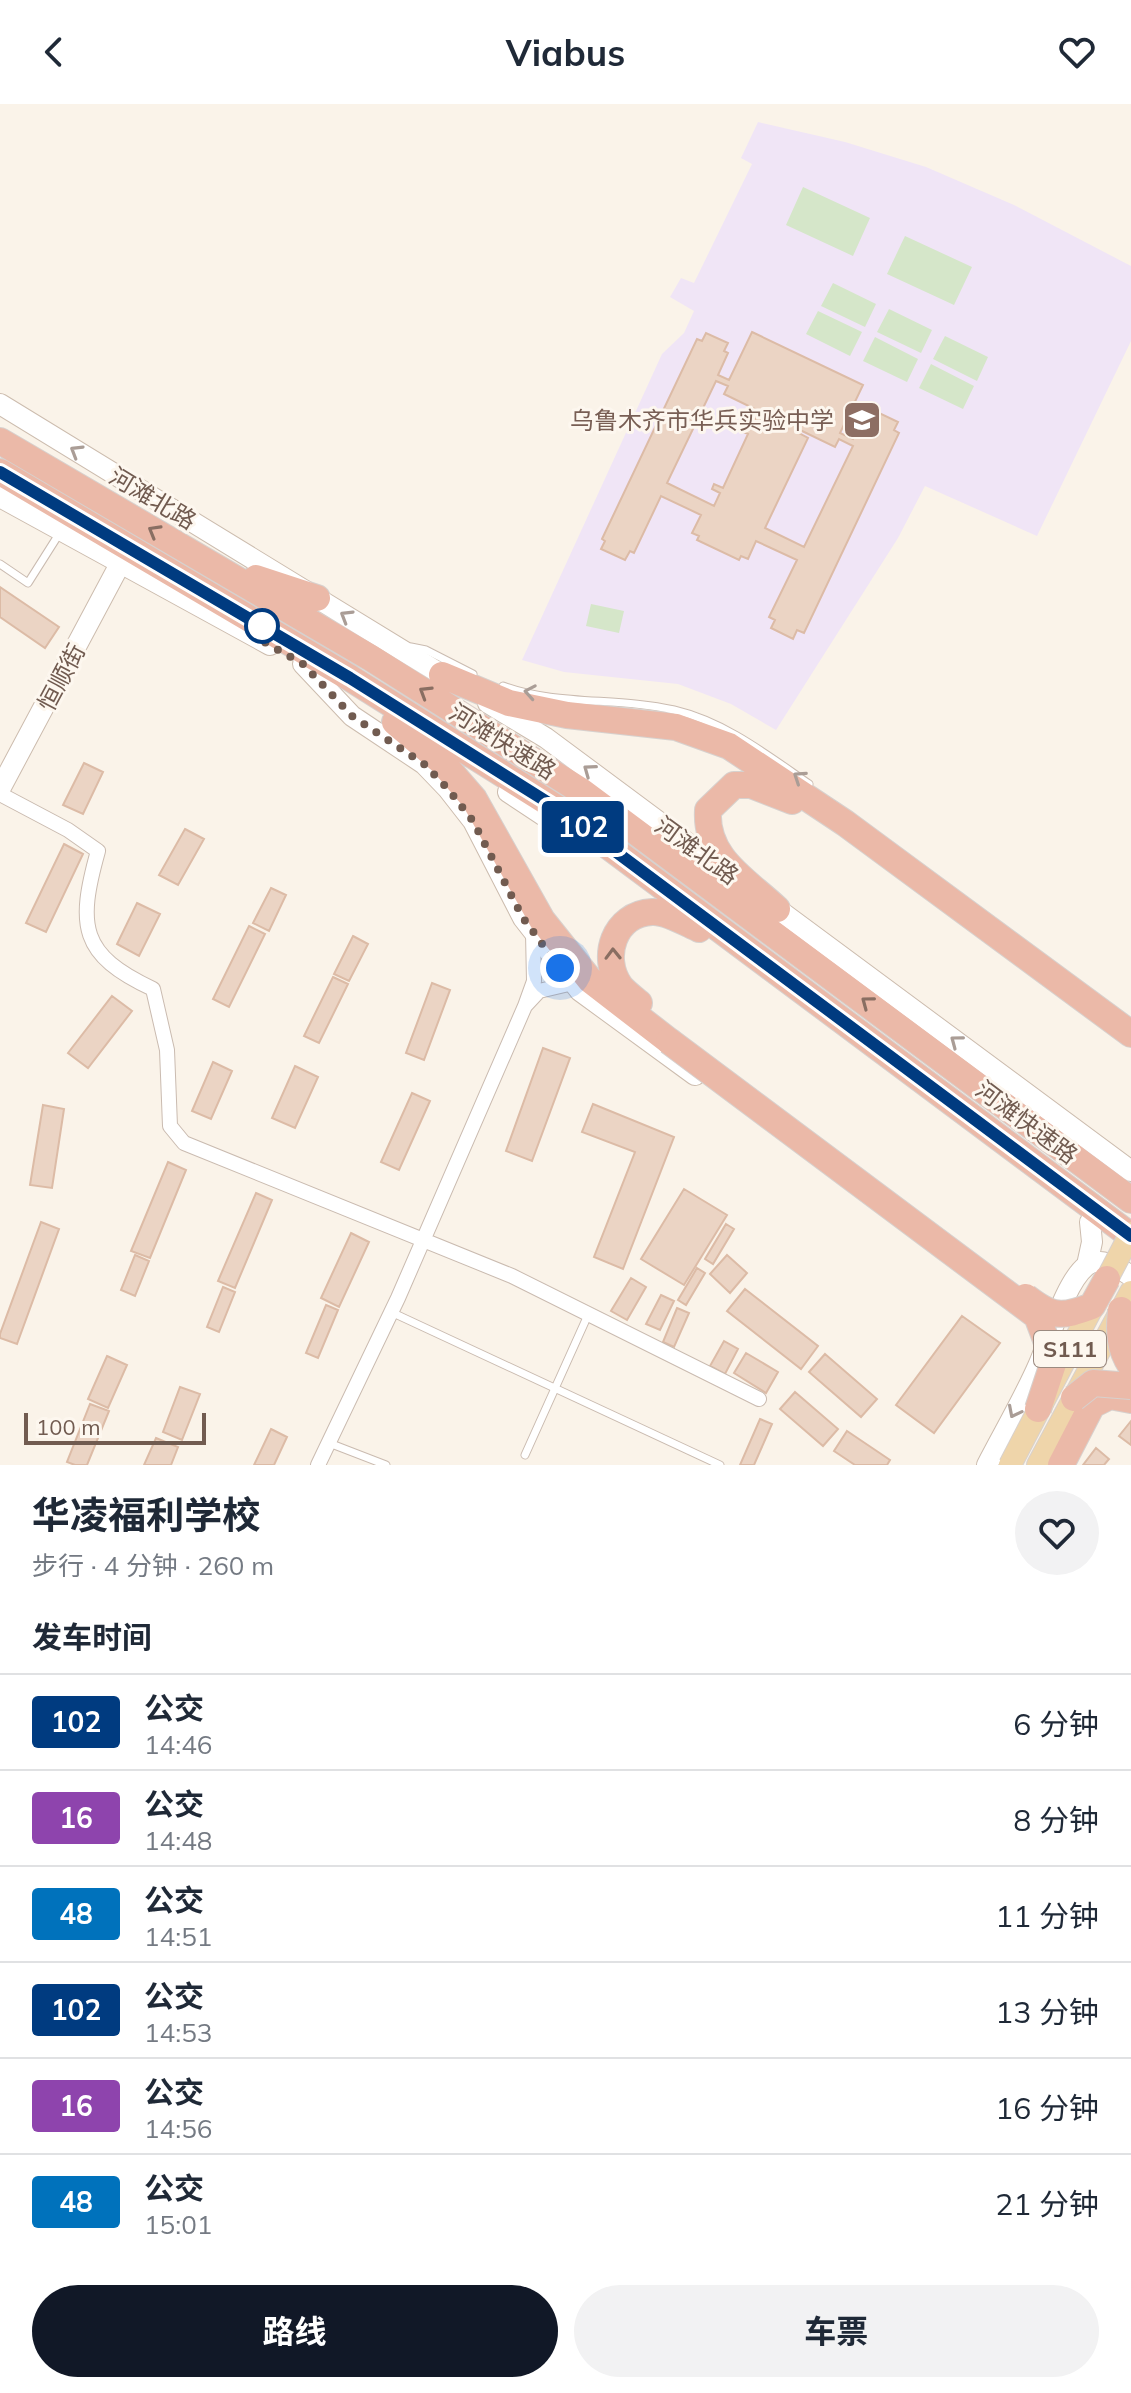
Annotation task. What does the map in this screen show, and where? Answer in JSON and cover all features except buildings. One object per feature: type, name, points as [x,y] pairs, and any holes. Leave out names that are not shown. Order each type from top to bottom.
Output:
[{"type":"highway","name":"河滩快速路","points":[[0,441],[371,658],[581,791],[1131,1200]]},
{"type":"highway","name":"河滩快速路","points":[[0,472],[350,678],[560,810],[1131,1234]]},
{"type":"highway","points":[[205,561],[317,598]]},
{"type":"highway","points":[[160,567],[278,649]]},
{"type":"highway","points":[[442,675],[509,703],[567,715],[676,727],[716,741],[779,778],[844,822],[1131,1034]]},
{"type":"highway","points":[[386,715],[442,762],[474,799],[542,920],[590,980],[673,1036],[1048,1314],[1072,1314],[1092,1306],[1108,1273]]},
{"type":"highway","points":[[777,909],[715,852],[707,827],[708,810],[734,785],[751,785],[782,794],[844,822],[1131,1048]]},
{"type":"highway","points":[[699,929],[655,911],[636,915],[619,927],[611,943],[611,964],[620,986],[673,1036],[1037,1316],[1054,1361],[1038,1409]]},
{"type":"highway","points":[[1126,1301],[1119,1330],[1123,1354],[1131,1363]]},
{"type":"highway","points":[[1087,1398],[1093,1383],[1131,1386]]},
{"type":"highway","points":[[1087,1398],[1120,1396],[1131,1400]]},
{"type":"highway","points":[[1061,1465],[1092,1405],[1087,1398]]},
{"type":"main road","name":"S111","points":[[1010,1465],[1131,1234]]},
{"type":"main road","name":"S111","points":[[1038,1465],[1087,1398],[1126,1301]]},
{"type":"street","name":"河滩北路","points":[[0,404],[546,738],[1131,1171]]},
{"type":"street","points":[[0,497],[278,649],[576,837],[1131,1252]]},
{"type":"street","name":"恒顺街","points":[[0,769],[116,562]]},
{"type":"street","name":"恒顺街","points":[[0,791],[116,562]]},
{"type":"street","points":[[303,664],[352,716],[424,764],[448,789],[473,821],[533,932],[573,983],[612,1017],[1021,1318],[1041,1358]]},
{"type":"street","points":[[0,791],[98,851],[85,914],[99,955],[116,972],[153,989],[167,1050],[170,1126],[184,1143],[421,1238],[589,1313],[759,1399]]},
{"type":"street","points":[[318,1465],[391,1312],[525,1006],[534,981],[533,932]]},
{"type":"street","points":[[525,1006],[539,991],[573,983]]},
{"type":"street","points":[[987,1465],[1041,1358],[1071,1286],[1108,1273],[1092,1242],[1090,1222]]},
{"type":"street","points":[[1087,1398],[1131,1363]]},
{"type":"lane","points":[[0,564],[28,583],[60,532]]},
{"type":"lane","points":[[390,643],[426,650],[483,679]]},
{"type":"lane","points":[[495,684],[563,698],[674,710],[748,742],[816,789]]},
{"type":"lane","points":[[844,822],[1131,1024]]},
{"type":"lane","points":[[391,1312],[720,1465]]},
{"type":"lane","points":[[525,1455],[589,1313]]},
{"type":"lane","points":[[329,1443],[386,1465]]},
{"type":"shaded area","name":"乌鲁木齐市华兵实验中学","points":[[758,122],[845,142],[926,167],[1014,205],[1131,266],[1131,341],[1037,536],[925,486],[898,538],[776,730],[731,704],[678,684],[564,672],[522,660],[662,354],[684,333],[694,311],[670,297],[681,278],[694,283],[752,164],[741,158]]},
{"type":"green space","points":[[803,187],[870,218],[853,256],[786,225]]},
{"type":"green space","points":[[905,236],[972,267],[954,305],[887,274]]},
{"type":"green space","points":[[833,283],[876,304],[865,327],[821,306]]},
{"type":"green space","points":[[889,309],[932,330],[921,353],[877,332]]},
{"type":"green space","points":[[818,311],[862,332],[850,356],[806,334]]},
{"type":"green space","points":[[945,336],[988,357],[977,381],[933,359]]},
{"type":"green space","points":[[875,337],[918,359],[907,382],[863,361]]},
{"type":"green space","points":[[931,364],[974,386],[963,409],[919,388]]},
{"type":"green space","points":[[591,604],[624,611],[619,633],[586,626]]},
{"type":"bus line","name":"102","points":[[0,472],[350,678],[560,810],[1131,1236]]},
{"type":"place","name":"乌鲁木齐市华兵实验中学","points":[[862,420]]},
{"type":"route","points":[[262,626],[252,635],[303,664],[352,716],[424,764],[448,789],[473,821],[523,918],[560,968]]}]
